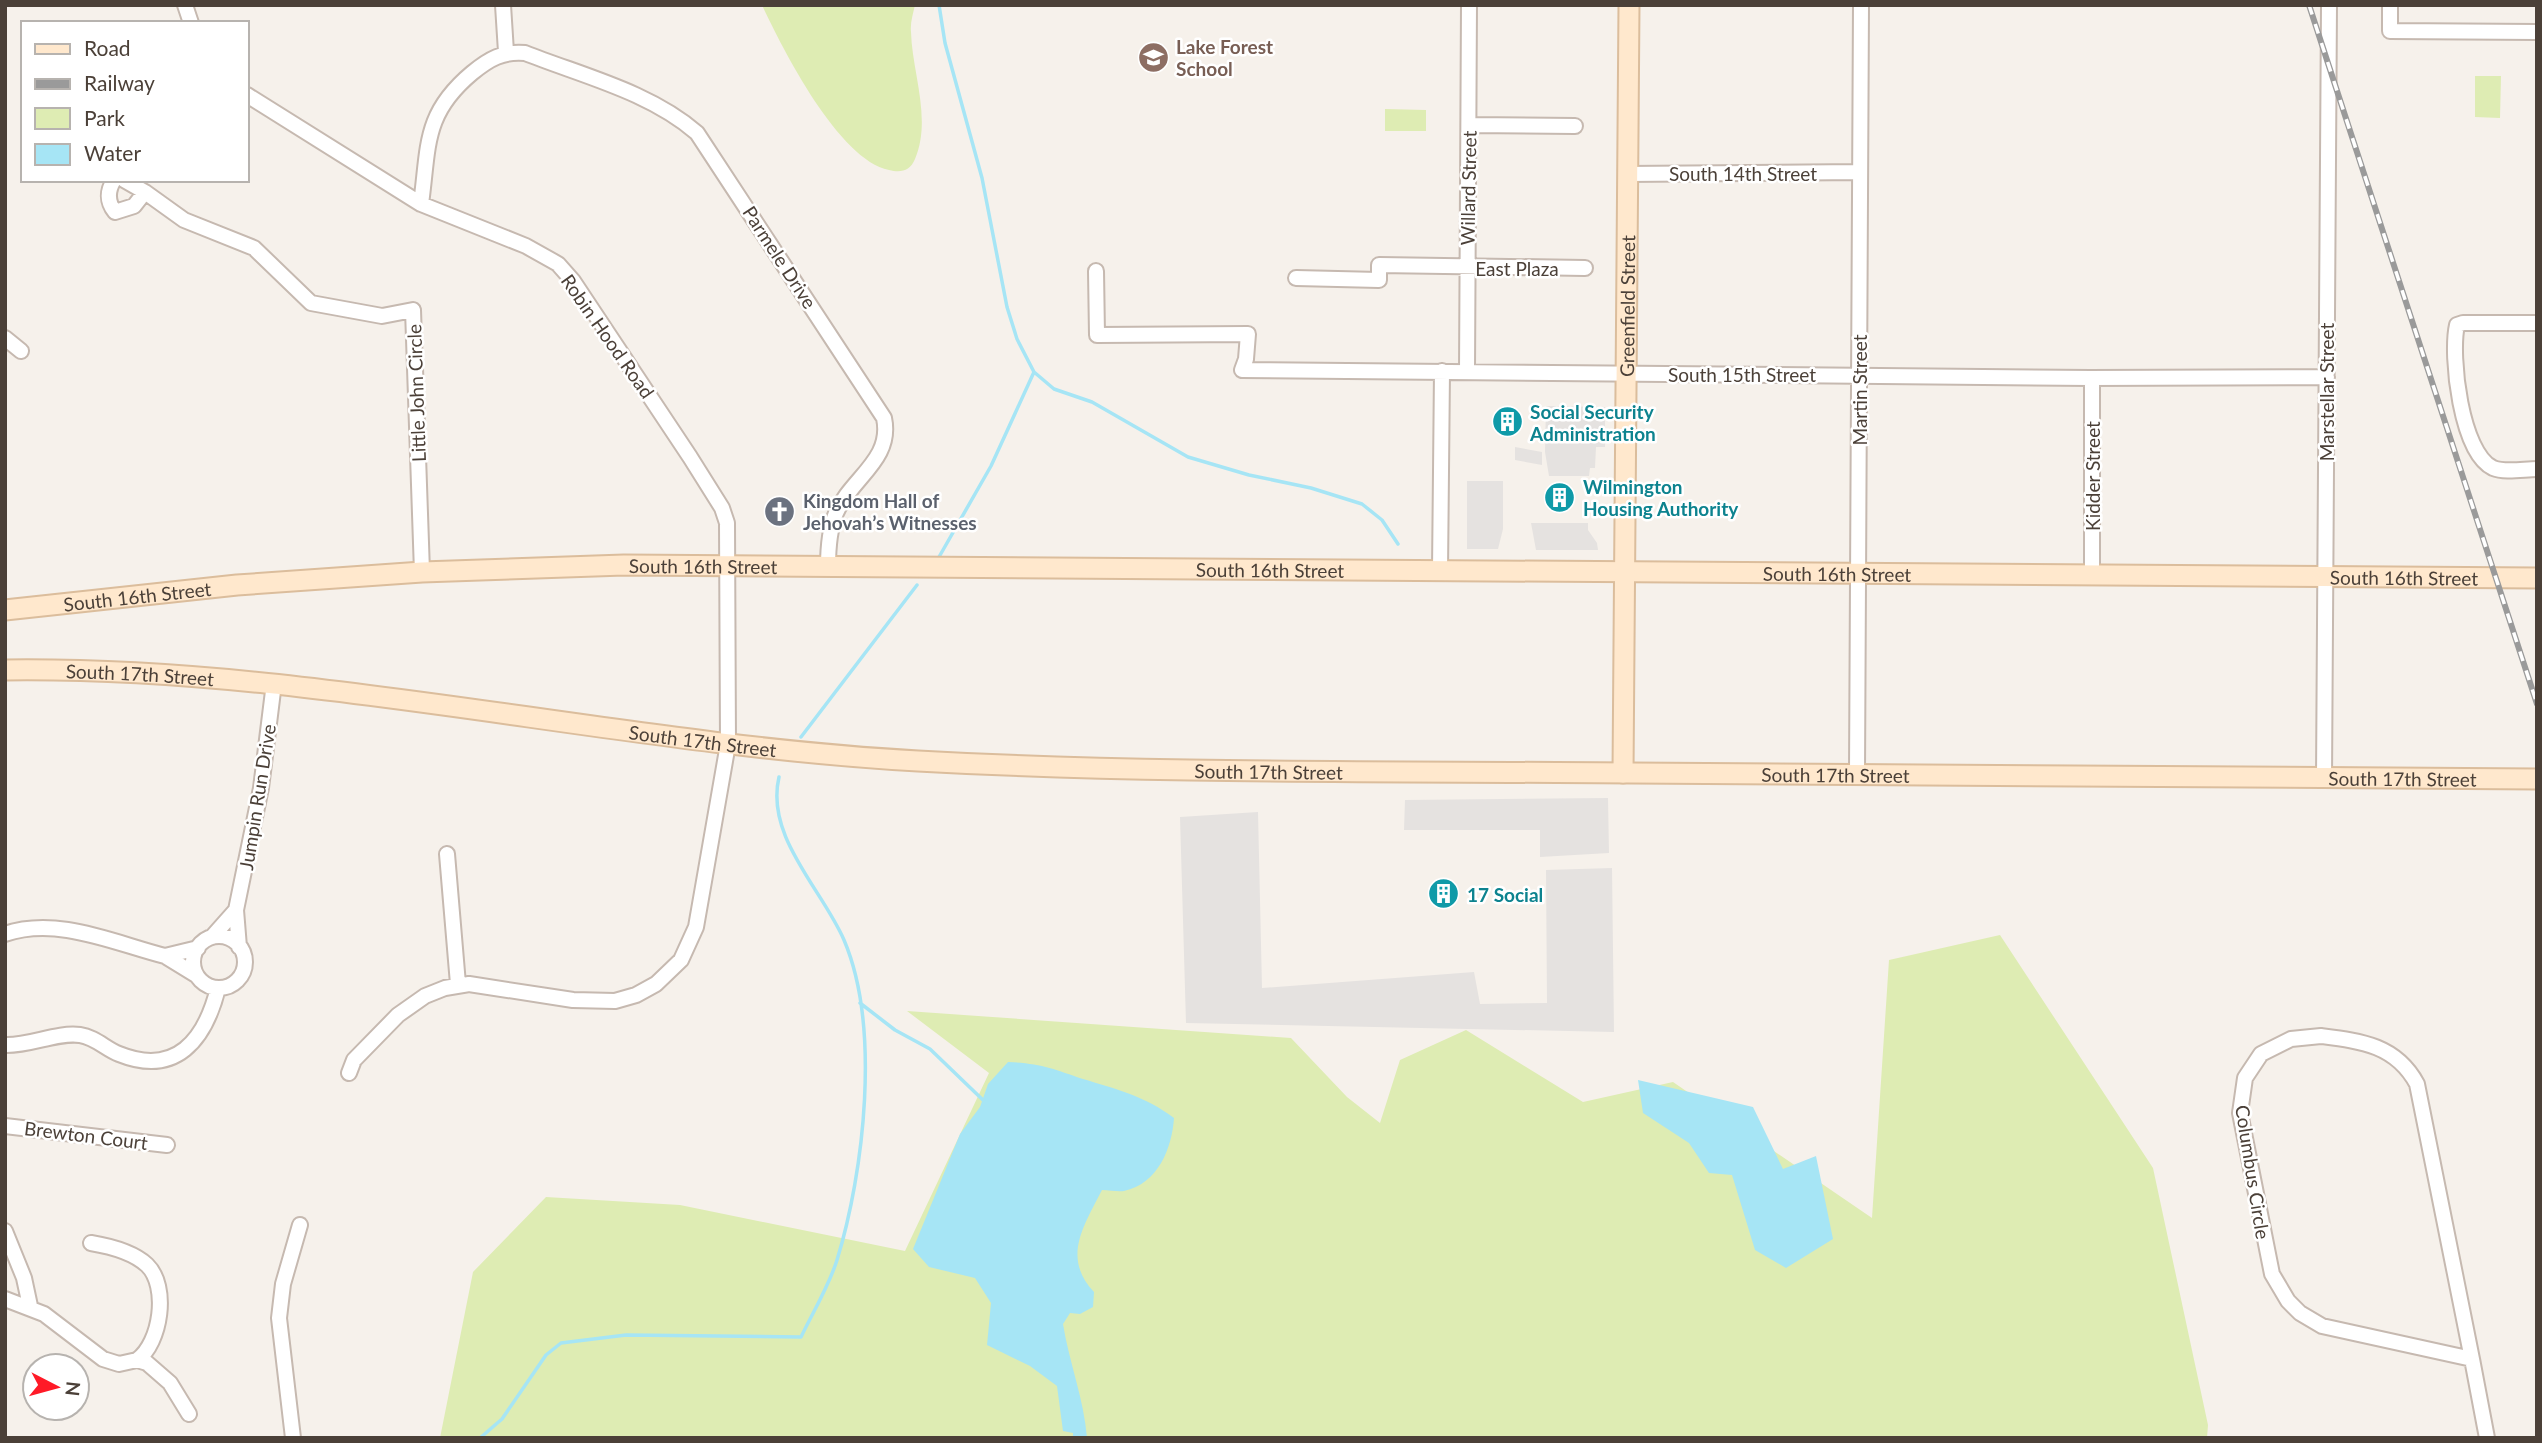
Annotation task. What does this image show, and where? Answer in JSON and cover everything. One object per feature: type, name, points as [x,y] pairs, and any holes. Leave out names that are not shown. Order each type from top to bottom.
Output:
[{"type":"main road","name":"Greenfield Street","points":[[1623,773],[1629,5]]},
{"type":"main road","name":"South 16th Street","points":[[5,610],[138,593],[422,572],[624,565],[2537,578]]},
{"type":"main road","name":"South 17th Street","points":[[5,670],[171,674],[274,683],[728,744],[848,756],[1073,768],[2537,779]]},
{"type":"street","points":[[421,204],[432,126],[444,99],[475,70],[506,52],[503,5]]},
{"type":"street","name":"Willard Street","points":[[1467,372],[1469,5]]},
{"type":"street","name":"Martin Street","points":[[1857,774],[1861,5]]},
{"type":"street","name":"Marstellar Street","points":[[2324,778],[2329,5]]},
{"type":"street","points":[[2390,5],[2390,31],[2537,32]]},
{"type":"street","name":"Parmele Drive","points":[[506,52],[525,53],[637,96],[663,108],[697,134],[879,407],[886,430],[885,441],[876,459],[837,512],[830,534],[828,567]]},
{"type":"street","name":"Robin Hood Road","points":[[248,96],[421,204],[526,246],[558,264],[573,281],[722,508],[727,523],[728,744],[696,927],[681,960],[670,973],[636,995],[615,1001],[573,1000],[458,984]]},
{"type":"street","points":[[1469,125],[1575,126]]},
{"type":"street","name":"South 14th Street","points":[[1626,174],[1859,172]]},
{"type":"street","points":[[113,182],[109,205],[115,212],[134,206],[145,191]]},
{"type":"street","name":"Little John Circle","points":[[128,182],[145,191],[184,220],[254,248],[311,303],[382,316],[413,310],[422,572]]},
{"type":"street","name":"East Plaza","points":[[1296,278],[1379,280],[1379,265],[1585,268]]},
{"type":"street","name":"South 15th Street","points":[[1096,271],[1097,335],[1248,334],[1247,359],[1242,370],[1626,375],[2326,377]]},
{"type":"street","points":[[2537,323],[2457,325],[2455,343],[2464,417],[2479,454],[2485,462],[2499,470],[2537,469]]},
{"type":"street","points":[[5,338],[21,351]]},
{"type":"street","points":[[1440,571],[1442,371]]},
{"type":"street","name":"Kidder Street","points":[[2092,378],[2092,575]]},
{"type":"street","name":"Jumpin Run Drive","points":[[5,1045],[79,1034],[121,1055],[163,1062],[178,1056],[195,1039],[209,1015],[218,988],[231,985],[241,975],[244,962],[239,947],[236,910],[261,788],[274,683]]},
{"type":"street","points":[[349,1073],[354,1060],[397,1015],[425,996],[458,984],[447,854]]},
{"type":"street","points":[[165,956],[198,948],[212,937],[236,910]]},
{"type":"street","points":[[5,934],[29,927],[60,929],[165,956],[196,975],[205,984],[218,988]]},
{"type":"street","points":[[212,937],[226,937],[239,947]]},
{"type":"street","points":[[196,975],[193,961],[198,948]]},
{"type":"street","name":"Columbus Circle","points":[[2472,1359],[2322,1326],[2300,1314],[2279,1289],[2268,1260],[2240,1113],[2245,1078],[2269,1048],[2303,1037],[2356,1040],[2389,1051],[2410,1071],[2422,1103],[2472,1359],[2487,1438]]},
{"type":"street","name":"Brewton Court","points":[[5,1126],[167,1145]]},
{"type":"street","points":[[293,1438],[279,1318],[283,1284],[300,1225]]},
{"type":"street","points":[[5,1231],[24,1278],[30,1306]]},
{"type":"street","points":[[5,1298],[30,1306],[103,1359],[119,1364],[137,1360],[145,1353],[157,1324],[159,1302],[156,1281],[143,1262],[114,1248],[91,1243]]},
{"type":"street","points":[[137,1360],[158,1371],[189,1414]]},
{"type":"green space","points":[[762,5],[915,5],[911,29],[912,47],[922,128],[915,159],[908,169],[889,170],[870,162],[832,125],[798,74]]},
{"type":"green space","points":[[2475,76],[2501,76],[2500,118],[2475,117]]},
{"type":"green space","points":[[1385,109],[1426,110],[1426,131],[1385,131]]},
{"type":"green space","points":[[2000,935],[2153,1168],[2208,1425],[2207,1438],[440,1438],[473,1272],[546,1197],[680,1205],[905,1251],[989,1073],[907,1011],[1291,1038],[1347,1097],[1380,1123],[1400,1060],[1466,1030],[1583,1102],[1673,1082],[1872,1218],[1889,960]]},
{"type":"shaded area","points":[[1546,406],[1605,407],[1605,447],[1596,447],[1595,468],[1590,468],[1589,476],[1549,476],[1545,452]]},
{"type":"shaded area","points":[[1515,447],[1542,452],[1542,465],[1515,460]]},
{"type":"shaded area","points":[[1467,481],[1503,481],[1503,529],[1498,549],[1467,549]]},
{"type":"shaded area","points":[[1531,523],[1588,523],[1588,530],[1597,543],[1598,550],[1536,550]]},
{"type":"shaded area","points":[[1608,798],[1609,853],[1540,857],[1540,830],[1404,830],[1405,800]]},
{"type":"shaded area","points":[[1258,812],[1262,988],[1474,972],[1480,1004],[1547,1003],[1546,870],[1612,868],[1614,1032],[1186,1023],[1180,817]]},
{"type":"water","points":[[1008,1062],[1047,1067],[1119,1090],[1152,1104],[1174,1118],[1166,1152],[1154,1173],[1136,1187],[1124,1191],[1102,1190],[1079,1242],[1079,1267],[1094,1292],[1093,1307],[1080,1314],[1070,1313],[1063,1324],[1087,1438],[1073,1438],[1073,1433],[1063,1431],[1057,1386],[1030,1366],[987,1345],[991,1303],[975,1278],[929,1267],[913,1249],[960,1134],[980,1107],[988,1084]]},
{"type":"water","points":[[1638,1080],[1753,1107],[1783,1169],[1816,1156],[1833,1239],[1786,1268],[1755,1250],[1732,1175],[1709,1173],[1689,1143],[1643,1113]]},
{"type":"waterway","points":[[939,5],[945,43],[982,178],[1007,307],[1017,339],[1034,372],[1054,389],[1092,402],[1188,457],[1249,475],[1311,488],[1362,504],[1382,520],[1398,544]]},
{"type":"waterway","points":[[939,557],[991,466],[1034,372]]},
{"type":"waterway","points":[[801,737],[917,585]]},
{"type":"waterway","points":[[480,1438],[502,1419],[546,1355],[561,1343],[626,1335],[801,1337],[830,1279],[847,1225],[861,1143],[865,1056],[862,1014],[855,975],[844,940],[798,862],[780,821],[777,799],[779,777]]},
{"type":"waterway","points":[[860,1003],[895,1030],[930,1049],[984,1101]]},
{"type":"railway","points":[[2309,5],[2537,704]]},
{"type":"place","name":"Lake Forest School","points":[[1153,57]]},
{"type":"place","name":"Social Security Administration","points":[[1507,422]]},
{"type":"place","name":"Wilmington Housing Authority","points":[[1560,497]]},
{"type":"place","name":"Kingdom Hall of Jehovah’s Witnesses","points":[[780,511]]},
{"type":"place","name":"17 Social","points":[[1444,894]]}]
